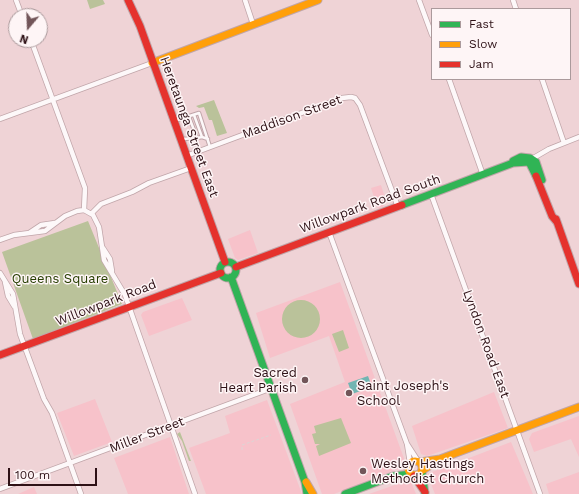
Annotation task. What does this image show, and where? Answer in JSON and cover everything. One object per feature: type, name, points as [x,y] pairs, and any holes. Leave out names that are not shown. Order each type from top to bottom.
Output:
[{"type":"main road","name":"Heretaunga Street East","points":[[128,0],[140,26],[152,63],[225,262]]},
{"type":"main road","points":[[152,63],[318,0]]},
{"type":"main road","points":[[530,160],[552,216],[557,222],[579,284]]},
{"type":"main road","name":"Willowpark Road South","points":[[236,267],[512,163],[530,160]]},
{"type":"main road","points":[[225,262],[232,263],[236,267],[235,274],[231,278],[226,278],[221,273],[220,267],[225,262]]},
{"type":"main road","name":"Willowpark Road","points":[[0,355],[221,273]]},
{"type":"main road","points":[[231,278],[306,482],[313,494]]},
{"type":"main road","points":[[345,494],[393,476],[415,461],[419,462],[440,459],[579,407]]},
{"type":"main road","points":[[393,476],[412,475],[422,471],[440,459]]},
{"type":"main road","points":[[419,462],[422,471],[425,493]]},
{"type":"main road","points":[[409,464],[412,475],[425,493]]},
{"type":"main road","points":[[306,482],[307,494]]},
{"type":"street","points":[[245,0],[253,24]]},
{"type":"street","points":[[419,0],[431,32]]},
{"type":"street","points":[[34,48],[84,185],[84,210]]},
{"type":"street","points":[[0,119],[152,63]]},
{"type":"street","points":[[449,80],[483,175]]},
{"type":"street","points":[[542,80],[564,143]]},
{"type":"street","name":"Maddison Street","points":[[186,156],[342,98],[351,97],[355,98],[360,105],[398,206]]},
{"type":"street","name":"Willowpark Road South","points":[[530,160],[579,137]]},
{"type":"street","points":[[92,213],[101,204],[132,192],[149,183],[191,168]]},
{"type":"street","name":"Lyndon Road East","points":[[431,194],[540,494]]},
{"type":"street","points":[[0,240],[29,233],[46,231],[55,223],[72,213],[84,210],[92,213],[99,227],[104,260],[121,286],[196,494]]},
{"type":"street","points":[[329,232],[407,444],[419,462]]},
{"type":"street","points":[[0,273],[13,294],[18,325],[25,346],[81,494]]},
{"type":"street","name":"Miller Street","points":[[0,490],[272,388]]},
{"type":"street","points":[[407,444],[409,464]]},
{"type":"lane","points":[[174,121],[199,113],[211,147]]},
{"type":"lane","points":[[194,115],[202,136],[208,140]]},
{"type":"lane","points":[[189,117],[197,138]]},
{"type":"lane","points":[[180,140],[202,136]]},
{"type":"path","points":[[242,450],[242,445],[271,435]]},
{"type":"shaded area","points":[[381,185],[386,201],[383,207],[378,209],[371,188]]},
{"type":"shaded area","points":[[250,230],[258,253],[238,260],[235,258],[228,239]]},
{"type":"shaded area","name":"Saint Joseph's School","points":[[340,282],[406,464],[405,466],[334,494],[322,494],[290,404],[345,382],[329,336],[270,358],[256,313]]},
{"type":"shaded area","points":[[182,298],[192,320],[149,336],[141,315],[143,312]]},
{"type":"shaded area","points":[[494,392],[508,428],[427,456],[421,454],[412,426]]},
{"type":"shaded area","points":[[95,399],[112,442],[74,456],[57,413]]},
{"type":"shaded area","points":[[267,400],[302,494],[206,494],[189,448],[230,433],[225,416]]},
{"type":"shaded area","points":[[579,416],[579,457],[571,439],[534,452],[529,439],[532,433]]},
{"type":"shaded area","points":[[170,437],[189,494],[128,494],[114,458]]},
{"type":"shaded area","points":[[511,442],[533,494],[435,494],[427,474]]},
{"type":"shaded area","points":[[579,472],[579,494],[549,494],[546,484]]},
{"type":"shaded area","points":[[409,480],[416,494],[369,494]]},
{"type":"shaded area","points":[[34,487],[37,494],[18,494]]},
{"type":"green space","points":[[87,0],[103,0],[105,4],[90,9]]},
{"type":"green space","points":[[214,100],[227,133],[217,136],[212,120],[209,120],[204,107],[199,108],[196,106]]},
{"type":"green space","name":"Queens Square","points":[[88,221],[122,304],[33,339],[2,252]]},
{"type":"green space","points":[[301,300],[314,306],[320,319],[314,332],[301,338],[288,332],[282,319],[288,306]]},
{"type":"green space","points":[[343,330],[349,348],[339,352],[332,334]]},
{"type":"green space","points":[[341,418],[351,443],[319,456],[316,446],[320,444],[315,444],[312,434],[316,433],[314,426]]},
{"type":"green space","points":[[180,432],[191,461],[189,461],[182,441],[177,434]]},
{"type":"water","points":[[368,376],[372,387],[352,394],[348,383]]},
{"type":"traffic: fast","points":[[513,161],[521,157],[530,158],[536,162],[542,180]]},
{"type":"traffic: fast","points":[[402,205],[513,163],[529,162],[536,176]]},
{"type":"traffic: fast","points":[[228,262],[234,264],[236,270],[234,276],[228,278],[222,276],[220,270],[222,264],[228,262]]},
{"type":"traffic: fast","points":[[231,277],[305,482],[307,494]]},
{"type":"traffic: fast","points":[[422,472],[425,494]]},
{"type":"traffic: fast","points":[[345,494],[393,476],[411,474]]},
{"type":"traffic: slow","points":[[152,63],[318,0]]},
{"type":"traffic: slow","points":[[420,462],[440,459],[579,407]]},
{"type":"traffic: slow","points":[[423,470],[440,459]]},
{"type":"traffic: slow","points":[[412,461],[418,461],[422,465],[422,468],[422,471],[418,475],[412,475],[408,471],[408,465],[412,461]]},
{"type":"traffic: slow","points":[[306,482],[313,494]]},
{"type":"traffic: jam","points":[[128,0],[140,26],[225,262]]},
{"type":"traffic: jam","points":[[536,176],[552,216],[557,222]]},
{"type":"traffic: jam","points":[[236,267],[402,205]]},
{"type":"traffic: jam","points":[[556,219],[579,284]]},
{"type":"traffic: jam","points":[[0,355],[221,273]]},
{"type":"traffic: jam","points":[[414,476],[425,492]]},
{"type":"place","name":"Sacred Heart Parish","points":[[305,380]]},
{"type":"place","name":"Saint Joseph's School","points":[[349,393]]},
{"type":"place","name":"Wesley Hastings Methodist Church","points":[[363,471]]}]
